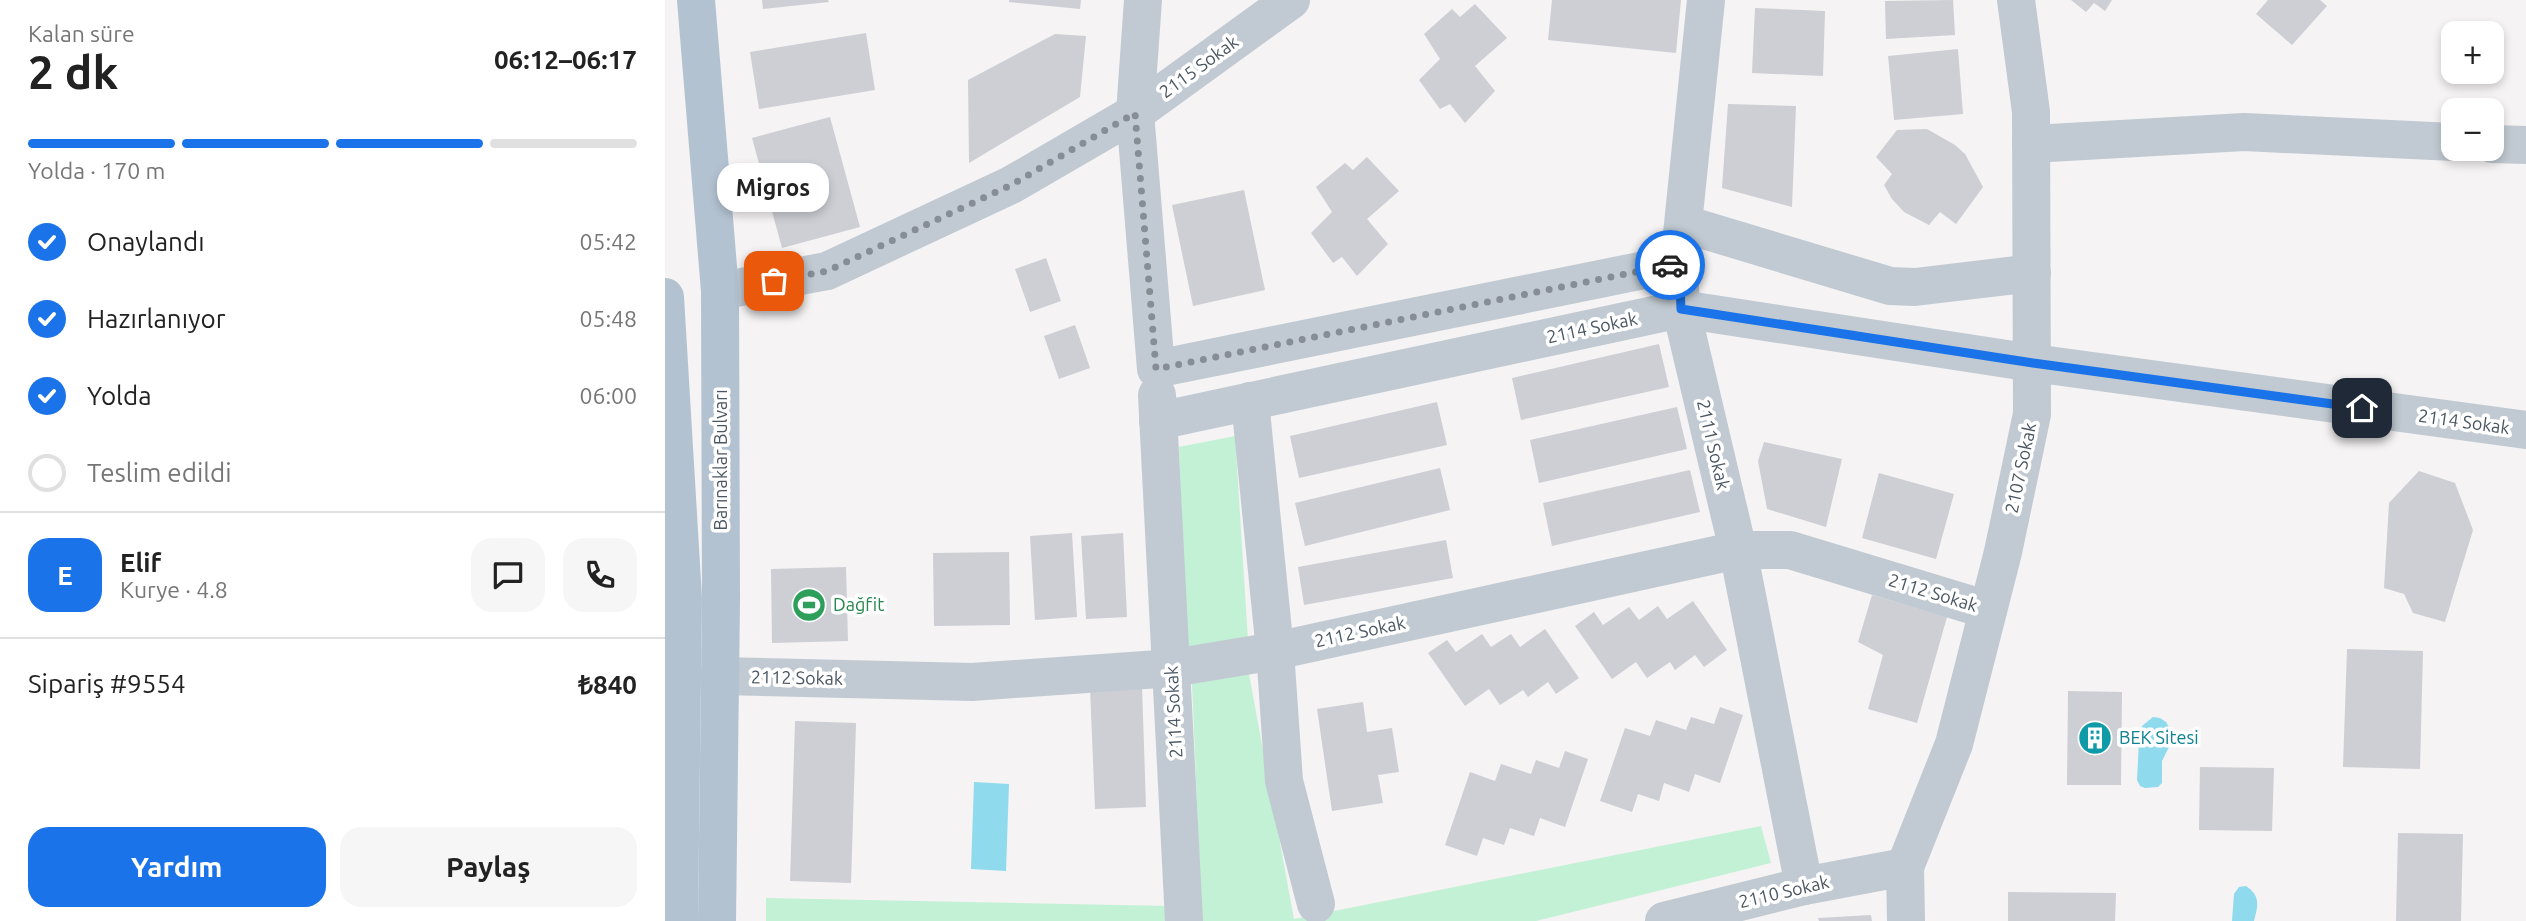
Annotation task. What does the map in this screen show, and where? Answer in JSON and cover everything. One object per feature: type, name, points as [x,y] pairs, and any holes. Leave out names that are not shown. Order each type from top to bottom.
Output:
[{"type":"main road","name":"Barınaklar Bulvarı","points":[[697,0],[720,291],[717,921]]},
{"type":"main road","points":[[665,297],[671,477],[683,598],[679,921]]},
{"type":"street","points":[[1143,0],[1135,113],[1158,421]]},
{"type":"street","name":"2115 Sokak","points":[[720,291],[827,271],[1011,185],[1135,113],[1291,0]]},
{"type":"street","name":"2111 Sokak","points":[[1706,0],[1679,262],[1681,309],[1738,550],[1804,886]]},
{"type":"street","name":"2107 Sokak","points":[[1906,921],[1905,867],[1954,744],[2003,552],[2032,414],[2031,112],[2016,0]]},
{"type":"street","points":[[2031,145],[2244,132],[2441,141]]},
{"type":"street","points":[[2504,144],[2526,145]]},
{"type":"street","points":[[1684,224],[1890,286],[1916,287],[2032,273]]},
{"type":"street","points":[[1156,369],[1679,262]]},
{"type":"street","name":"2114 Sokak","points":[[1184,921],[1173,668],[1158,421],[1681,309],[2033,363],[2526,430]]},
{"type":"street","points":[[1250,401],[1285,781],[1316,904]]},
{"type":"street","name":"2112 Sokak","points":[[719,676],[972,682],[1173,668],[1275,651],[1738,550],[1790,550],[1988,610]]},
{"type":"street","name":"2110 Sokak","points":[[1664,921],[1804,886],[1905,867]]},
{"type":"green space","points":[[1235,436],[1248,640],[1187,649],[1179,447]]},
{"type":"green space","points":[[1249,674],[1294,919],[1761,826],[1771,863],[1536,921],[1202,921],[1192,684]]},
{"type":"green space","points":[[766,898],[1169,906],[1168,921],[766,921]]},
{"type":"water","points":[[2153,717],[2166,722],[2173,739],[2162,761],[2162,783],[2158,787],[2145,788],[2140,786],[2137,780],[2139,741],[2142,726]]},
{"type":"water","points":[[974,782],[1009,784],[1006,871],[971,869]]},
{"type":"water","points":[[2246,886],[2257,902],[2254,921],[2232,921],[2234,894],[2239,887]]},
{"type":"building","points":[[762,0],[828,0],[829,2],[763,9]]},
{"type":"building","points":[[1009,0],[1081,0],[1080,9]]},
{"type":"building","points":[[1552,0],[1681,0],[1676,53],[1548,40]]},
{"type":"building","points":[[1953,0],[1955,35],[1886,39],[1885,1]]},
{"type":"building","points":[[2071,0],[2112,0],[2105,11],[2094,3],[2086,12]]},
{"type":"building","points":[[2268,0],[2320,0],[2327,6],[2292,45],[2256,14]]},
{"type":"building","points":[[1475,4],[1507,38],[1475,66],[1495,91],[1465,123],[1450,104],[1440,109],[1419,80],[1440,59],[1424,34],[1452,9],[1460,17]]},
{"type":"building","points":[[1755,8],[1825,11],[1823,76],[1752,73]]},
{"type":"building","points":[[866,33],[875,90],[759,109],[750,52]]},
{"type":"building","points":[[1055,34],[1086,36],[1080,97],[969,163],[968,80]]},
{"type":"building","points":[[1958,49],[1963,114],[1894,120],[1888,56]]},
{"type":"building","points":[[1728,104],[1796,106],[1792,207],[1722,188]]},
{"type":"building","points":[[830,117],[860,227],[782,248],[752,138]]},
{"type":"building","points":[[1927,129],[1965,154],[1983,187],[1956,224],[1940,212],[1929,225],[1904,212],[1884,185],[1892,174],[1876,157],[1897,130]]},
{"type":"building","points":[[1367,157],[1399,191],[1367,219],[1388,244],[1357,276],[1342,257],[1333,263],[1311,233],[1332,212],[1316,187],[1345,163],[1353,170]]},
{"type":"building","points":[[1244,190],[1265,290],[1193,306],[1172,205]]},
{"type":"building","points":[[1046,258],[1061,301],[1030,312],[1015,269]]},
{"type":"building","points":[[1075,325],[1090,368],[1059,379],[1044,336]]},
{"type":"building","points":[[1659,344],[1669,387],[1521,420],[1512,378]]},
{"type":"building","points":[[1437,402],[1447,445],[1299,478],[1290,436]]},
{"type":"building","points":[[1677,407],[1687,449],[1539,483],[1530,440]]},
{"type":"building","points":[[1764,442],[1842,459],[1826,527],[1767,509],[1758,461]]},
{"type":"building","points":[[1440,468],[1450,510],[1305,546],[1295,503]]},
{"type":"building","points":[[1690,470],[1700,512],[1552,546],[1543,503]]},
{"type":"building","points":[[2419,471],[2455,483],[2473,530],[2445,622],[2413,613],[2404,594],[2384,588],[2389,503]]},
{"type":"building","points":[[1879,473],[1954,494],[1936,559],[1862,538]]},
{"type":"building","points":[[1072,533],[1077,617],[1035,620],[1030,536]]},
{"type":"building","points":[[1123,533],[1127,617],[1086,619],[1081,536]]},
{"type":"building","points":[[1446,540],[1453,578],[1304,605],[1298,567]]},
{"type":"building","points":[[1009,552],[1010,625],[934,626],[933,553]]},
{"type":"building","name":"Dağfit","points":[[846,567],[848,641],[772,643],[771,569]]},
{"type":"building","points":[[1872,595],[1947,617],[1917,723],[1868,709],[1883,655],[1858,642]]},
{"type":"building","points":[[1693,601],[1727,650],[1704,667],[1695,655],[1675,670],[1670,662],[1647,678],[1636,662],[1612,679],[1575,626],[1594,612],[1603,625],[1629,607],[1639,620],[1658,606],[1667,619]]},
{"type":"building","points":[[1545,629],[1579,678],[1556,694],[1548,682],[1528,697],[1523,690],[1500,705],[1489,689],[1465,706],[1428,653],[1447,640],[1456,652],[1482,634],[1491,647],[1511,634],[1520,647]]},
{"type":"building","points":[[2347,649],[2423,651],[2420,769],[2343,767]]},
{"type":"building","points":[[1142,686],[1146,807],[1095,809],[1090,688]]},
{"type":"building","name":"BEK Sitesi","points":[[2068,691],[2122,692],[2121,785],[2067,785]]},
{"type":"building","points":[[1363,702],[1367,732],[1392,728],[1399,772],[1378,775],[1383,803],[1332,811],[1317,709]]},
{"type":"building","points":[[1720,707],[1743,715],[1720,783],[1695,774],[1689,792],[1664,783],[1659,801],[1638,794],[1632,812],[1600,801],[1625,728],[1650,736],[1656,720],[1686,730],[1691,717],[1714,724]]},
{"type":"building","points":[[795,721],[856,723],[851,883],[790,881]]},
{"type":"building","points":[[1565,751],[1588,759],[1565,827],[1540,818],[1534,836],[1510,828],[1504,845],[1483,838],[1477,856],[1445,845],[1470,772],[1495,781],[1501,764],[1531,774],[1536,760],[1559,768]]},
{"type":"building","points":[[2200,767],[2274,768],[2272,831],[2199,830]]},
{"type":"building","points":[[2398,833],[2463,834],[2461,921],[2396,921]]},
{"type":"building","points":[[2008,892],[2116,893],[2115,921],[2008,921]]},
{"type":"building","points":[[1871,915],[1872,921],[1819,921],[1818,918]]},
{"type":"way so far","points":[[774,281],[827,271],[1011,185],[1135,113],[1156,369],[1670,265]]},
{"type":"place","name":"Migros","points":[[774,281]]},
{"type":"place","name":"Dağfit","points":[[809,605]]},
{"type":"place","name":"BEK Sitesi","points":[[2095,738]]},
{"type":"route","points":[[1670,265],[1679,262],[1681,309],[2033,363],[2362,408]]}]
